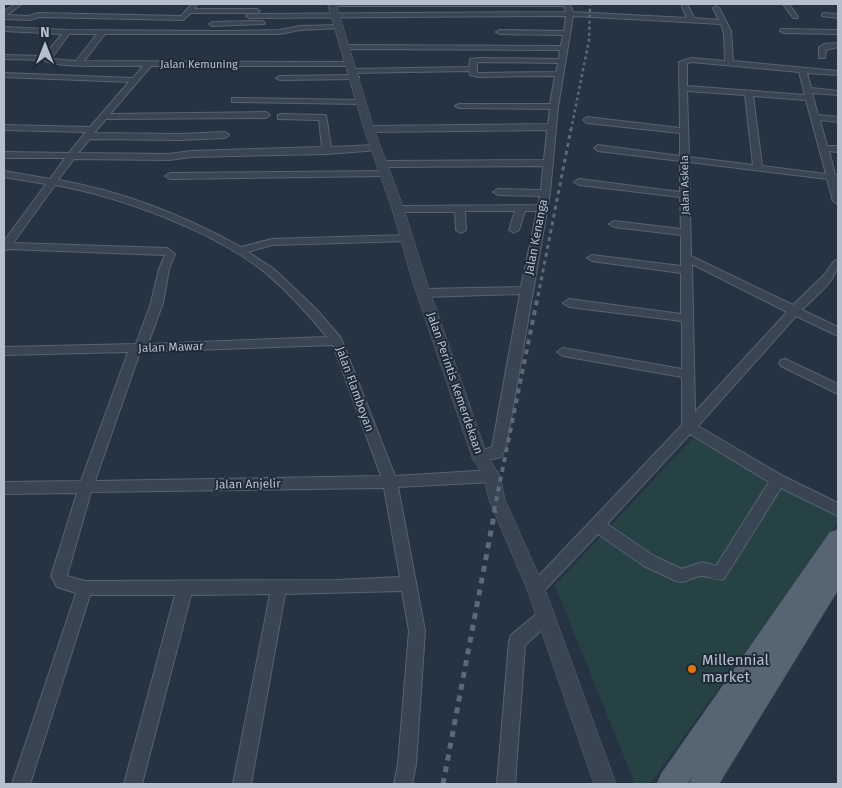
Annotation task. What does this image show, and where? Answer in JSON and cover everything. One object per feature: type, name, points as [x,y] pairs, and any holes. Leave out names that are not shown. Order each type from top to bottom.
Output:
[{"type":"main road","points":[[671,784],[838,539]]},
{"type":"main road","points":[[703,784],[838,572]]},
{"type":"street","points":[[4,16],[19,4]]},
{"type":"street","points":[[4,16],[31,18],[38,15],[184,18],[195,4]]},
{"type":"street","points":[[684,4],[692,21]]},
{"type":"street","points":[[786,4],[795,17]]},
{"type":"street","points":[[716,8],[728,32],[727,55],[730,63]]},
{"type":"street","points":[[212,24],[334,16],[569,9]]},
{"type":"street","points":[[249,16],[334,16],[569,9],[692,21],[723,22]]},
{"type":"street","name":"Jalan Kenanga","points":[[480,458],[496,453],[500,448],[526,290],[545,193],[554,107],[563,61],[569,9]]},
{"type":"street","points":[[190,11],[334,16]]},
{"type":"street","points":[[823,14],[838,16]]},
{"type":"street","points":[[4,29],[67,32],[278,32],[300,28],[334,16]]},
{"type":"street","name":"Jalan Perintis Kemerdekaan","points":[[334,16],[353,70],[369,128],[398,209],[424,293],[480,458],[492,476],[497,500],[536,589],[605,784]]},
{"type":"street","points":[[784,31],[838,32]]},
{"type":"street","points":[[47,59],[67,32]]},
{"type":"street","points":[[78,63],[102,32]]},
{"type":"street","points":[[500,32],[566,33]]},
{"type":"street","points":[[822,56],[822,49],[825,46],[838,46]]},
{"type":"street","points":[[345,47],[564,48]]},
{"type":"street","name":"Jalan Kemuning","points":[[4,57],[78,63],[353,70]]},
{"type":"street","points":[[560,74],[478,75],[473,73],[473,61],[563,61]]},
{"type":"street","name":"Jalan Askela","points":[[689,427],[686,318],[684,61],[730,63],[838,73]]},
{"type":"street","points":[[74,77],[90,63]]},
{"type":"street","points":[[4,247],[71,156],[148,64]]},
{"type":"street","points":[[280,78],[353,70],[473,69]]},
{"type":"street","points":[[802,70],[823,148],[835,178],[838,202]]},
{"type":"street","points":[[4,75],[136,80]]},
{"type":"street","points":[[683,88],[749,93],[838,93]]},
{"type":"street","points":[[749,93],[758,168]]},
{"type":"street","points":[[234,100],[361,102]]},
{"type":"street","points":[[459,106],[554,107]]},
{"type":"street","points":[[103,117],[266,115]]},
{"type":"street","points":[[281,117],[323,117],[327,151]]},
{"type":"street","points":[[815,117],[838,119]]},
{"type":"street","points":[[587,120],[684,131]]},
{"type":"street","points":[[4,127],[180,137],[225,135]]},
{"type":"street","points":[[369,128],[552,128]]},
{"type":"street","points":[[4,156],[169,157],[191,154],[376,148]]},
{"type":"street","points":[[598,148],[835,178]]},
{"type":"street","points":[[823,148],[838,149]]},
{"type":"street","points":[[170,176],[549,164]]},
{"type":"street","name":"Jalan Flamboyan","points":[[4,174],[89,188],[163,214],[208,233],[270,271],[286,285],[338,340],[390,482],[417,631],[407,764],[403,784]]},
{"type":"street","points":[[579,182],[685,195]]},
{"type":"street","points":[[498,192],[545,193]]},
{"type":"street","points":[[460,208],[461,230]]},
{"type":"street","points":[[514,230],[521,208]]},
{"type":"street","points":[[398,209],[542,208]]},
{"type":"street","points":[[614,224],[686,233]]},
{"type":"street","points":[[240,251],[272,242],[407,238]]},
{"type":"street","points":[[4,247],[167,251],[170,254],[164,269],[157,303],[138,348],[86,487],[59,576],[62,582],[85,588],[408,584]]},
{"type":"street","points":[[686,257],[838,332]]},
{"type":"street","points":[[592,258],[686,270]]},
{"type":"street","points":[[536,589],[689,427],[795,310],[833,279],[838,262]]},
{"type":"street","points":[[424,293],[526,290]]},
{"type":"street","points":[[569,303],[686,318]]},
{"type":"street","name":"Jalan Mawar","points":[[4,351],[338,340]]},
{"type":"street","points":[[563,352],[688,374]]},
{"type":"street","points":[[785,363],[838,389]]},
{"type":"street","points":[[689,427],[778,480],[838,510]]},
{"type":"street","name":"Jalan Anjelir","points":[[4,488],[390,482],[492,476]]},
{"type":"street","points":[[597,525],[649,562],[681,576],[702,569],[719,574],[778,480]]},
{"type":"street","points":[[132,784],[185,586]]},
{"type":"street","points":[[242,784],[279,587]]},
{"type":"street","points":[[21,784],[85,588]]},
{"type":"street","points":[[506,784],[517,641],[546,616]]},
{"type":"green space","points":[[694,437],[838,513],[838,522],[650,784],[635,784],[555,585]]},
{"type":"railway","points":[[571,130],[589,40],[590,4]]},
{"type":"railway","points":[[538,296],[571,129]]},
{"type":"railway","points":[[494,511],[538,295]]},
{"type":"railway","points":[[443,784],[495,510]]},
{"type":"place","name":"Millennial market","points":[[692,669]]}]
